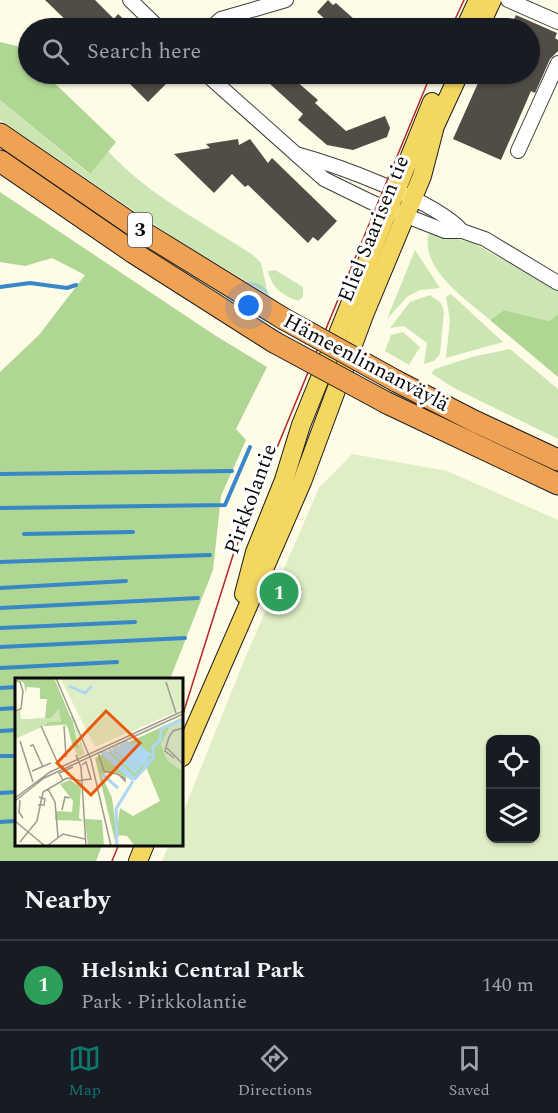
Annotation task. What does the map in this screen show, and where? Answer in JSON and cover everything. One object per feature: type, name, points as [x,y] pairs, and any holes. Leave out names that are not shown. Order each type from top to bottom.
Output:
[{"type":"highway","name":"Hämeenlinnanväylä","points":[[0,134],[146,234],[284,319],[396,381],[558,460]]},
{"type":"highway","name":"Hämeenlinnanväylä","points":[[0,161],[134,253],[274,342],[387,403],[558,484]]},
{"type":"main road","points":[[470,18],[478,0]]},
{"type":"main road","points":[[484,18],[492,0]]},
{"type":"main road","name":"Eliel Saarisen tie","points":[[403,208],[396,191],[441,84]]},
{"type":"main road","name":"Eliel Saarisen tie","points":[[322,398],[364,315],[403,208],[426,165],[435,126],[454,84]]},
{"type":"main road","name":"Pirkkolantie","points":[[183,755],[238,622],[302,482],[322,398]]},
{"type":"main road","points":[[138,861],[144,846]]},
{"type":"street","points":[[130,0],[149,18]]},
{"type":"street","points":[[224,18],[286,0]]},
{"type":"street","points":[[508,0],[558,22]]},
{"type":"street","points":[[518,151],[558,63]]},
{"type":"street","points":[[217,84],[324,179],[403,208],[452,219],[462,231],[485,239],[558,283]]},
{"type":"street","points":[[294,153],[396,191]]},
{"type":"green space","points":[[0,42],[18,47],[18,84],[55,84],[116,142],[90,174],[0,100]]},
{"type":"green space","points":[[0,100],[89,174],[108,151],[141,182],[177,208],[253,255],[261,263],[268,294],[180,242],[0,120]]},
{"type":"green space","points":[[0,192],[216,336],[267,367],[236,429],[246,440],[221,496],[213,570],[170,678],[15,678],[15,846],[102,846],[96,861],[0,861],[0,372],[39,335],[85,275],[52,258],[25,266],[0,262]]},
{"type":"green space","points":[[429,232],[473,243],[558,291],[558,314],[549,321],[504,310],[490,320],[458,293],[438,271],[428,246]]},
{"type":"green space","points":[[415,250],[440,288],[420,290],[408,296],[387,319]]},
{"type":"green space","points":[[275,270],[303,287],[303,297],[298,301],[278,290],[268,271]]},
{"type":"green space","points":[[451,294],[503,342],[446,358],[450,320],[446,297]]},
{"type":"green space","points":[[430,295],[441,303],[444,312],[440,354],[434,361],[424,364],[427,343],[404,326],[390,328],[410,302]]},
{"type":"green space","points":[[504,310],[549,321],[558,314],[558,377],[490,320]]},
{"type":"green space","points":[[403,332],[420,347],[409,365],[385,351],[391,335]]},
{"type":"green space","points":[[510,349],[558,389],[558,439],[454,388],[431,373],[435,369],[472,357]]},
{"type":"green space","points":[[352,454],[447,471],[558,520],[558,861],[162,861],[169,846],[183,846],[183,813],[246,656],[319,488]]},
{"type":"building","points":[[45,0],[95,0],[113,18],[64,18]]},
{"type":"building","points":[[328,0],[333,5],[336,3],[353,18],[324,18],[317,12]]},
{"type":"building","points":[[540,26],[557,33],[555,38],[558,40],[558,51],[550,59],[540,82]]},
{"type":"building","points":[[130,84],[166,84],[148,102]]},
{"type":"building","points":[[270,84],[300,84],[318,100],[315,103],[346,131],[385,116],[390,128],[387,137],[353,150],[327,145],[298,120],[303,114]]},
{"type":"building","points":[[478,84],[539,84],[535,93],[531,91],[501,160],[453,139]]},
{"type":"building","points":[[238,139],[239,145],[250,139],[268,163],[272,158],[337,221],[318,241],[313,237],[308,243],[248,185],[245,187],[232,174],[214,193],[174,154],[210,148],[206,144]]},
{"type":"waterway","points":[[0,287],[30,283],[67,288],[76,285]]},
{"type":"waterway","points":[[0,508],[225,505],[250,447]]},
{"type":"waterway","points":[[0,474],[232,471]]},
{"type":"waterway","points":[[24,534],[133,532]]},
{"type":"waterway","points":[[0,562],[210,555]]},
{"type":"waterway","points":[[0,588],[126,581]]},
{"type":"waterway","points":[[0,608],[198,598]]},
{"type":"waterway","points":[[0,628],[135,622]]},
{"type":"waterway","points":[[0,647],[185,638]]},
{"type":"waterway","points":[[0,668],[117,662]]},
{"type":"waterway","points":[[0,688],[15,687]]},
{"type":"waterway","points":[[0,709],[15,708]]},
{"type":"waterway","points":[[0,731],[15,730]]},
{"type":"waterway","points":[[0,756],[15,756]]},
{"type":"waterway","points":[[0,793],[15,792]]},
{"type":"waterway","points":[[0,822],[15,821]]},
{"type":"tram line","points":[[456,18],[464,0]]},
{"type":"tram line","points":[[183,714],[234,552],[427,84]]},
{"type":"tram line","points":[[112,861],[118,846]]},
{"type":"place","name":"Helsinki Central Park","points":[[279,592]]}]
